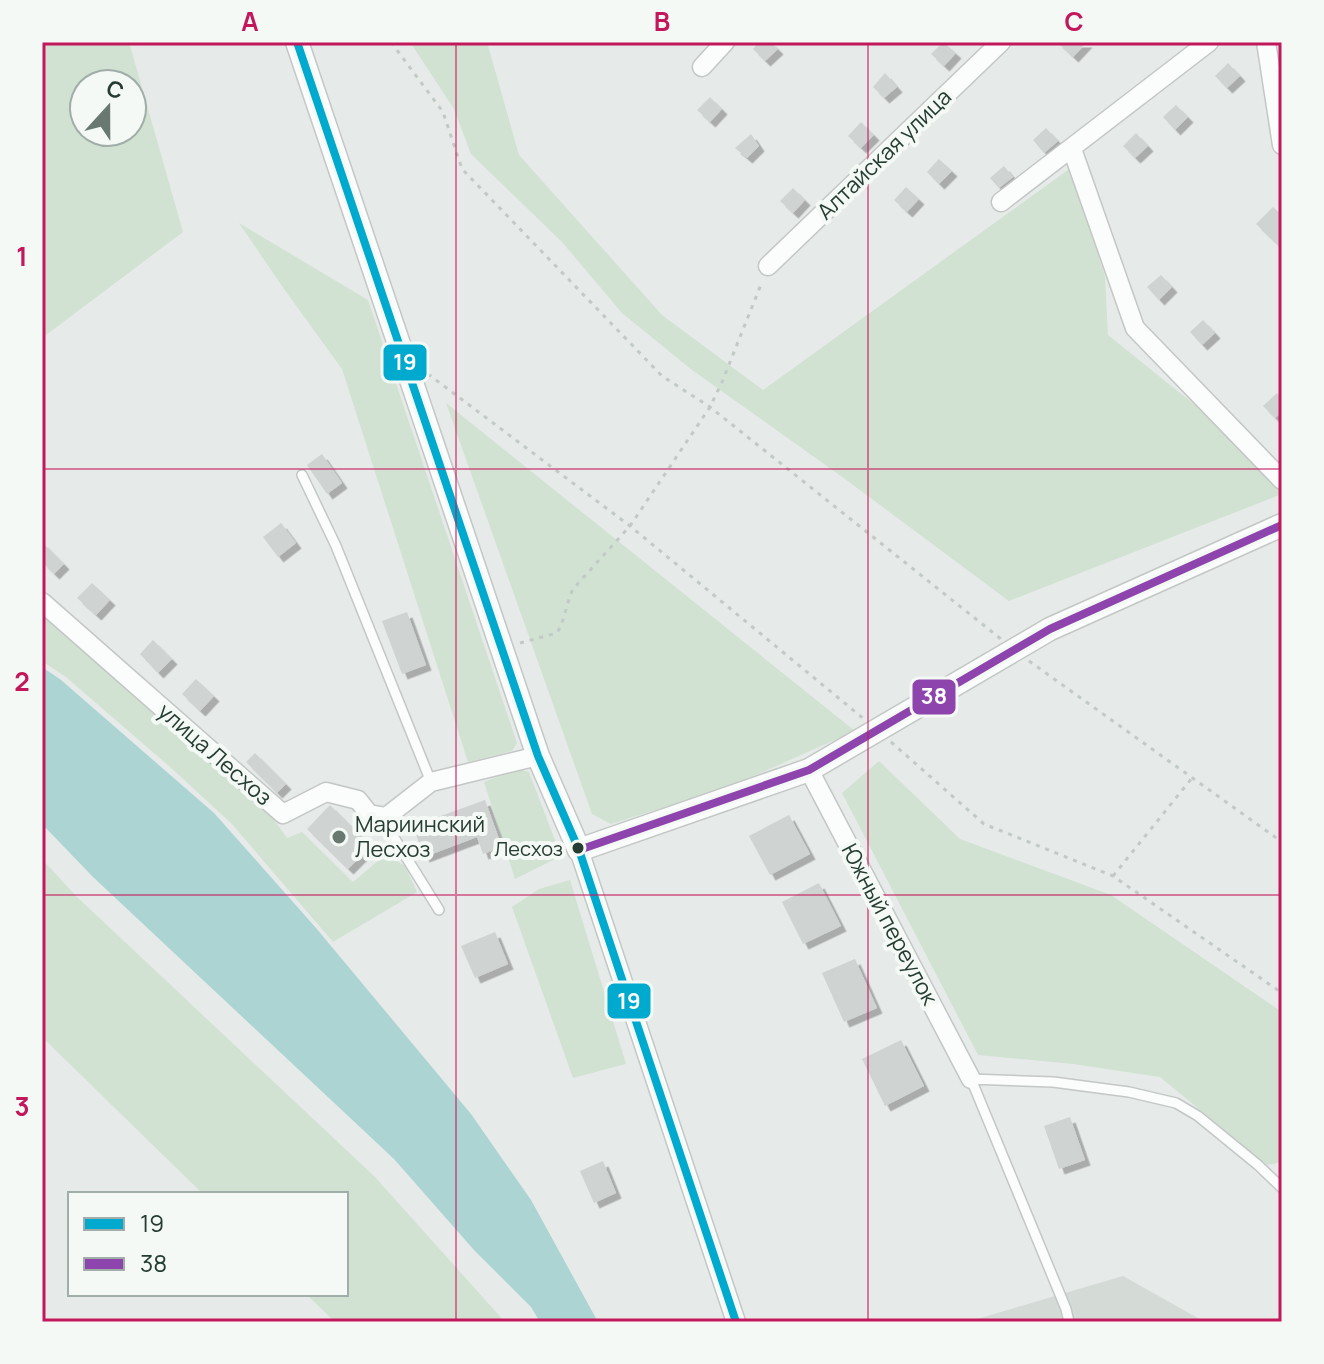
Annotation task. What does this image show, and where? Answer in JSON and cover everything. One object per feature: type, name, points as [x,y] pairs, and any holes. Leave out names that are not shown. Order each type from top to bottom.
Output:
[{"type":"street","points":[[297,42],[538,756],[579,850],[736,1322]]},
{"type":"street","points":[[702,67],[725,42]]},
{"type":"street","name":"Алтайская улица","points":[[768,266],[1001,42]]},
{"type":"street","points":[[1001,202],[1209,42]]},
{"type":"street","points":[[1266,42],[1282,145]]},
{"type":"street","points":[[1072,149],[1135,328],[1282,480]]},
{"type":"street","points":[[579,850],[809,770],[1050,629],[1282,525]]},
{"type":"street","name":"улица Лесхоз","points":[[42,602],[283,814],[326,792],[358,800],[369,814],[386,817]]},
{"type":"street","points":[[386,817],[431,782],[538,756]]},
{"type":"street","name":"Южный переулок","points":[[809,770],[971,1079]]},
{"type":"lane","points":[[302,475],[342,561],[431,782]]},
{"type":"lane","points":[[386,817],[393,836],[439,910]]},
{"type":"lane","points":[[1069,1322],[971,1079],[1053,1082],[1129,1092],[1176,1103],[1198,1116],[1282,1188]]},
{"type":"path","points":[[391,42],[443,112],[462,169],[662,376],[710,407],[1015,650],[1282,842]]},
{"type":"path","points":[[501,648],[557,633],[573,589],[630,526],[710,407],[768,266]]},
{"type":"path","points":[[428,374],[630,526],[877,730],[984,824],[1113,876],[1282,993]]},
{"type":"path","points":[[1113,876],[1192,778]]},
{"type":"shaded area","points":[[1123,1276],[1205,1322],[967,1322]]},
{"type":"green space","points":[[42,42],[129,42],[136,68],[68,68],[68,148],[148,148],[148,109],[183,232],[42,338]]},
{"type":"green space","points":[[410,42],[487,42],[519,155],[662,315],[763,390],[1072,167],[1105,277],[1108,335],[1282,475],[1282,494],[1009,601],[692,370],[622,313],[562,242],[471,154],[454,109]]},
{"type":"green space","points":[[239,223],[368,300],[517,743],[512,751],[468,762],[342,369]]},
{"type":"green space","points":[[446,403],[855,731],[729,787],[611,824],[592,814]]},
{"type":"green space","points":[[42,612],[272,817],[287,838],[302,832],[353,882],[386,854],[405,866],[417,892],[333,942],[232,824],[66,677],[42,661]]},
{"type":"green space","points":[[879,761],[960,839],[1111,895],[1282,1012],[1282,1162],[1267,1165],[1160,1077],[1073,1064],[978,1055],[842,793]]},
{"type":"green space","points":[[518,769],[529,772],[561,856],[515,879],[484,782]]},
{"type":"green space","points":[[42,859],[76,896],[375,1177],[505,1322],[335,1322],[308,1296],[348,1296],[348,1192],[201,1192],[42,1037]]},
{"type":"green space","points":[[570,880],[626,1064],[573,1078],[512,907],[539,889]]},
{"type":"water","points":[[42,667],[214,813],[316,928],[471,1114],[531,1200],[598,1322],[540,1322],[531,1307],[474,1250],[394,1159],[93,877],[42,824]]},
{"type":"building","points":[[759,42],[771,42],[778,49],[765,61],[753,49]]},
{"type":"building","points":[[943,42],[956,53],[944,66],[931,54]]},
{"type":"building","points":[[1057,42],[1087,42],[1073,57]]},
{"type":"building","points":[[1228,63],[1240,76],[1227,88],[1215,76]]},
{"type":"building","points":[[885,73],[897,87],[884,98],[873,87]]},
{"type":"building","points":[[710,97],[722,109],[710,122],[697,110]]},
{"type":"building","points":[[1176,105],[1188,117],[1175,130],[1163,117]]},
{"type":"building","points":[[861,122],[874,135],[861,148],[848,136]]},
{"type":"building","points":[[1046,128],[1058,141],[1044,153],[1033,140]]},
{"type":"building","points":[[1136,133],[1148,146],[1135,158],[1123,146]]},
{"type":"building","points":[[751,134],[759,146],[747,158],[735,148]]},
{"type":"building","points":[[939,159],[952,171],[939,184],[927,172]]},
{"type":"building","points":[[1004,166],[1013,177],[999,188],[990,178]]},
{"type":"building","points":[[906,187],[919,199],[907,212],[894,200]]},
{"type":"building","points":[[793,188],[805,200],[793,213],[780,201]]},
{"type":"building","points":[[1273,207],[1282,215],[1282,249],[1256,224]]},
{"type":"building","points":[[1161,275],[1172,287],[1159,300],[1147,287]]},
{"type":"building","points":[[1203,320],[1215,333],[1202,345],[1190,332]]},
{"type":"building","points":[[1277,393],[1282,399],[1282,412],[1275,418],[1263,406]]},
{"type":"building","points":[[322,454],[342,483],[327,494],[307,465]]},
{"type":"building","points":[[281,523],[296,543],[278,557],[263,537]]},
{"type":"building","points":[[42,542],[64,564],[54,574],[42,562]]},
{"type":"building","points":[[92,583],[110,600],[96,615],[77,598]]},
{"type":"building","points":[[407,612],[426,665],[402,674],[382,621]]},
{"type":"building","points":[[153,640],[172,659],[158,673],[140,654]]},
{"type":"building","points":[[196,679],[214,696],[200,711],[182,694]]},
{"type":"building","points":[[255,753],[286,784],[277,793],[246,762]]},
{"type":"building","points":[[485,800],[502,847],[483,854],[477,837],[424,857],[413,826]]},
{"type":"building","name":"Мариинский Лесхоз","points":[[330,805],[371,846],[348,869],[307,829]]},
{"type":"building","points":[[789,815],[810,854],[770,875],[749,836]]},
{"type":"building","points":[[819,883],[841,926],[803,944],[782,902]]},
{"type":"building","points":[[495,932],[508,964],[475,978],[461,946]]},
{"type":"building","points":[[855,959],[877,1008],[844,1022],[822,973]]},
{"type":"building","points":[[901,1040],[924,1086],[885,1106],[862,1059]]},
{"type":"building","points":[[1070,1117],[1085,1160],[1059,1169],[1044,1126]]},
{"type":"building","points":[[603,1161],[616,1193],[594,1203],[580,1171]]},
{"type":"transit line","name":"19","points":[[297,42],[538,756],[579,850],[736,1322]]},
{"type":"transit line","name":"38","points":[[579,850],[809,770],[1050,629],[1282,525]]},
{"type":"place","name":"Мариинский Лесхоз","points":[[339,837]]},
{"type":"place","name":"Лесхоз","points":[[578,848]]}]
